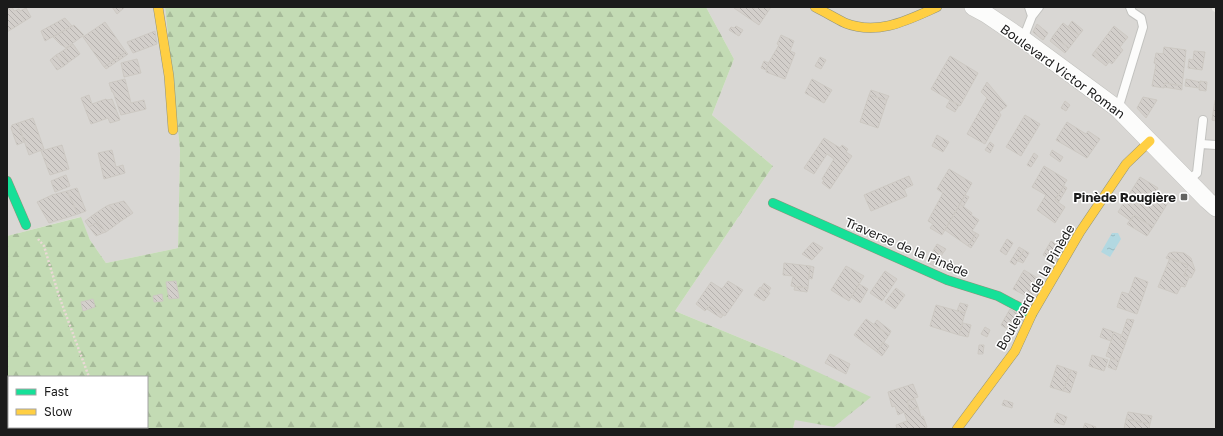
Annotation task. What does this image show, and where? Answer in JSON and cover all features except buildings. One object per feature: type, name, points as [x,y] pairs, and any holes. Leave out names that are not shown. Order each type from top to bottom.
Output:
[{"type":"street","points":[[158,7],[169,76],[173,130]]},
{"type":"street","points":[[815,7],[847,23],[872,29],[892,26],[937,7]]},
{"type":"street","name":"Boulevard Victor Roman","points":[[982,9],[1118,109],[1216,208]]},
{"type":"street","name":"Boulevard de la Pinède","points":[[957,429],[1015,351],[1032,314],[1080,232],[1126,164],[1150,141]]},
{"type":"street","points":[[7,181],[26,225]]},
{"type":"street","name":"Traverse de la Pinède","points":[[773,203],[947,280],[998,296],[1032,314]]},
{"type":"lane","points":[[1029,7],[1032,16]]},
{"type":"lane","points":[[1023,39],[1032,16],[1039,7]]},
{"type":"lane","points":[[1118,109],[1143,27],[1141,18],[1132,12],[1130,7]]},
{"type":"lane","points":[[1188,181],[1197,173],[1203,120]]},
{"type":"lane","points":[[1201,144],[1216,146]]},
{"type":"path","points":[[26,225],[44,246],[59,296],[89,376]]},
{"type":"shaded area","points":[[7,7],[165,7],[180,150],[178,248],[106,263],[90,240],[80,217],[7,236]]},
{"type":"shaded area","points":[[706,7],[1212,7],[1212,10],[1216,13],[1216,429],[793,429],[795,420],[777,353],[675,311],[773,166],[712,115],[734,59]]},
{"type":"green space","points":[[165,7],[706,7],[734,59],[712,115],[773,166],[675,311],[777,353],[871,397],[834,427],[795,420],[793,429],[7,429],[7,236],[81,217],[90,240],[106,263],[178,248],[180,150]]},
{"type":"water","points":[[1112,233],[1118,233],[1121,239],[1110,257],[1101,252]]},
{"type":"traffic: fast","points":[[7,181],[26,225]]},
{"type":"traffic: fast","points":[[773,203],[947,280],[998,296],[1032,314]]},
{"type":"traffic: slow","points":[[158,7],[169,76],[173,130]]},
{"type":"traffic: slow","points":[[815,7],[845,23],[857,27],[869,28],[892,25],[937,7]]},
{"type":"traffic: slow","points":[[957,429],[1015,351],[1032,314],[1080,232],[1126,164],[1150,141]]},
{"type":"place","name":"Pinède Rougière","points":[[1184,197]]}]
